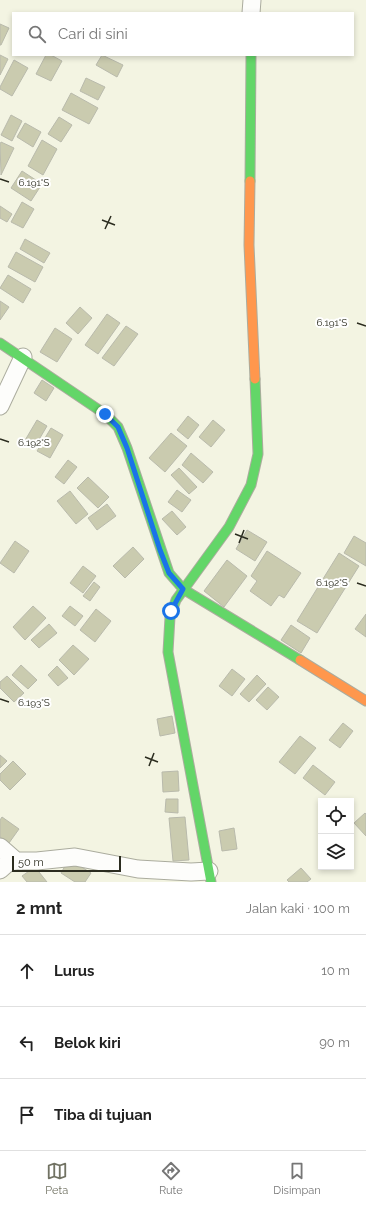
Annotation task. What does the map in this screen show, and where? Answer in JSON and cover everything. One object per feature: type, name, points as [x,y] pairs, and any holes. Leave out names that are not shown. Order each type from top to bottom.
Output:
[{"type":"street","points":[[251,12],[252,0]]},
{"type":"street","points":[[0,870],[8,862],[37,861],[75,856],[138,869],[191,872],[210,876],[168,652],[168,629],[171,611],[183,589],[224,534],[252,488],[256,471],[258,438],[249,245],[251,56]]},
{"type":"street","points":[[0,343],[23,357],[105,414],[118,427],[127,448],[162,556],[169,573],[183,589],[366,701]]},
{"type":"street","points":[[0,406],[23,357]]},
{"type":"street","points":[[0,847],[16,861]]},
{"type":"building","points":[[0,24],[9,28],[1,45],[0,45]]},
{"type":"building","points":[[0,55],[8,59],[0,75]]},
{"type":"building","points":[[45,56],[53,56],[62,61],[51,81],[36,74]]},
{"type":"building","points":[[101,56],[104,56],[123,65],[117,77],[96,65]]},
{"type":"building","points":[[14,60],[28,68],[12,96],[0,89],[0,87]]},
{"type":"building","points":[[86,78],[105,87],[98,100],[80,91]]},
{"type":"building","points":[[71,93],[98,108],[89,124],[62,110]]},
{"type":"building","points":[[11,115],[22,121],[12,141],[1,135]]},
{"type":"building","points":[[59,117],[72,125],[61,142],[48,134]]},
{"type":"building","points":[[25,123],[41,132],[33,147],[17,137]]},
{"type":"building","points":[[42,140],[57,149],[43,175],[28,166]]},
{"type":"building","points":[[1,142],[14,148],[1,175],[0,144]]},
{"type":"building","points":[[22,171],[42,184],[31,201],[11,188]]},
{"type":"building","points":[[22,202],[34,209],[23,228],[11,222]]},
{"type":"building","points":[[0,206],[12,214],[7,222],[0,218]]},
{"type":"building","points":[[25,239],[50,253],[44,263],[20,249]]},
{"type":"building","points":[[16,252],[43,267],[35,282],[8,267]]},
{"type":"building","points":[[8,275],[31,289],[23,303],[0,288]]},
{"type":"building","points":[[0,301],[9,307],[0,320]]},
{"type":"building","points":[[80,307],[92,318],[78,334],[66,323]]},
{"type":"building","points":[[107,314],[120,323],[98,354],[85,345]]},
{"type":"building","points":[[126,326],[138,334],[114,366],[102,358]]},
{"type":"building","points":[[55,328],[72,339],[57,362],[40,352]]},
{"type":"building","points":[[42,380],[54,388],[46,401],[34,393]]},
{"type":"building","points":[[188,416],[199,425],[188,439],[177,430]]},
{"type":"building","points":[[37,420],[47,426],[34,448],[24,442]]},
{"type":"building","points":[[213,420],[225,430],[211,447],[199,437]]},
{"type":"building","points":[[51,428],[63,435],[50,458],[37,451]]},
{"type":"building","points":[[171,433],[187,446],[165,472],[149,458]]},
{"type":"building","points":[[191,453],[213,472],[203,483],[182,465]]},
{"type":"building","points":[[68,460],[77,467],[64,484],[55,477]]},
{"type":"building","points":[[179,468],[197,487],[189,494],[171,475]]},
{"type":"building","points":[[88,477],[109,497],[98,508],[77,488]]},
{"type":"building","points":[[177,490],[191,500],[182,512],[168,502]]},
{"type":"building","points":[[70,491],[88,514],[76,524],[57,501]]},
{"type":"building","points":[[107,504],[116,516],[97,530],[88,518]]},
{"type":"building","points":[[172,511],[186,527],[177,535],[162,519]]},
{"type":"building","points":[[247,530],[267,542],[255,561],[236,549]]},
{"type":"building","points":[[354,536],[366,543],[366,566],[344,553]]},
{"type":"building","points":[[15,541],[29,551],[14,573],[0,563]]},
{"type":"building","points":[[133,547],[144,559],[125,578],[113,566]]},
{"type":"building","points":[[267,551],[301,573],[284,598],[279,595],[271,606],[250,591],[257,581],[251,576]]},
{"type":"building","points":[[339,553],[359,566],[317,633],[297,621]]},
{"type":"building","points":[[227,560],[247,576],[224,607],[204,591]]},
{"type":"building","points":[[83,566],[96,576],[83,593],[70,583]]},
{"type":"building","points":[[94,582],[100,587],[90,601],[83,596]]},
{"type":"building","points":[[33,606],[46,618],[25,640],[13,627]]},
{"type":"building","points":[[70,606],[83,616],[75,626],[62,616]]},
{"type":"building","points":[[96,609],[111,621],[95,642],[80,630]]},
{"type":"building","points":[[366,614],[366,637],[355,629]]},
{"type":"building","points":[[49,624],[57,633],[39,648],[31,640]]},
{"type":"building","points":[[291,625],[310,638],[301,653],[281,640]]},
{"type":"building","points":[[73,645],[89,659],[74,675],[59,660]]},
{"type":"building","points":[[21,665],[37,680],[28,689],[12,675]]},
{"type":"building","points":[[57,666],[68,678],[58,686],[48,675]]},
{"type":"building","points":[[232,669],[245,679],[232,696],[219,686]]},
{"type":"building","points":[[257,675],[266,684],[249,702],[240,694]]},
{"type":"building","points":[[7,676],[24,693],[14,702],[0,688],[0,682]]},
{"type":"building","points":[[268,687],[279,697],[267,710],[256,700]]},
{"type":"building","points":[[172,716],[175,733],[160,736],[157,719]]},
{"type":"building","points":[[343,723],[353,731],[340,748],[329,740]]},
{"type":"building","points":[[300,736],[316,748],[295,774],[279,762]]},
{"type":"building","points":[[0,755],[7,761],[0,768]]},
{"type":"building","points":[[13,761],[26,774],[10,790],[0,780],[0,774]]},
{"type":"building","points":[[313,765],[335,782],[325,795],[303,778]]},
{"type":"building","points":[[178,771],[179,791],[163,792],[162,772]]},
{"type":"building","points":[[166,799],[178,799],[178,813],[165,812]]},
{"type":"building","points":[[365,813],[366,814],[366,836],[354,823]]},
{"type":"building","points":[[2,817],[19,829],[9,843],[0,837],[0,820]]},
{"type":"building","points":[[185,817],[189,860],[173,861],[169,818]]},
{"type":"building","points":[[234,828],[237,849],[222,851],[219,831]]},
{"type":"building","points":[[69,859],[91,873],[85,882],[75,882],[61,873]]},
{"type":"building","points":[[35,867],[47,882],[27,882],[22,876]]},
{"type":"building","points":[[301,868],[311,879],[307,882],[289,882],[287,880]]},
{"type":"traffic: fast","points":[[250,181],[251,56]]},
{"type":"traffic: fast","points":[[0,343],[105,414],[118,427],[127,448],[169,573],[183,589],[300,660]]},
{"type":"traffic: fast","points":[[211,882],[168,652],[170,617],[176,600],[229,527],[251,485],[258,454],[255,379]]},
{"type":"traffic: slow","points":[[250,181],[249,245],[255,379]]},
{"type":"traffic: slow","points":[[300,660],[366,701]]},
{"type":"route","points":[[105,414],[118,427],[127,448],[160,550],[169,573],[183,589],[171,611]]}]
